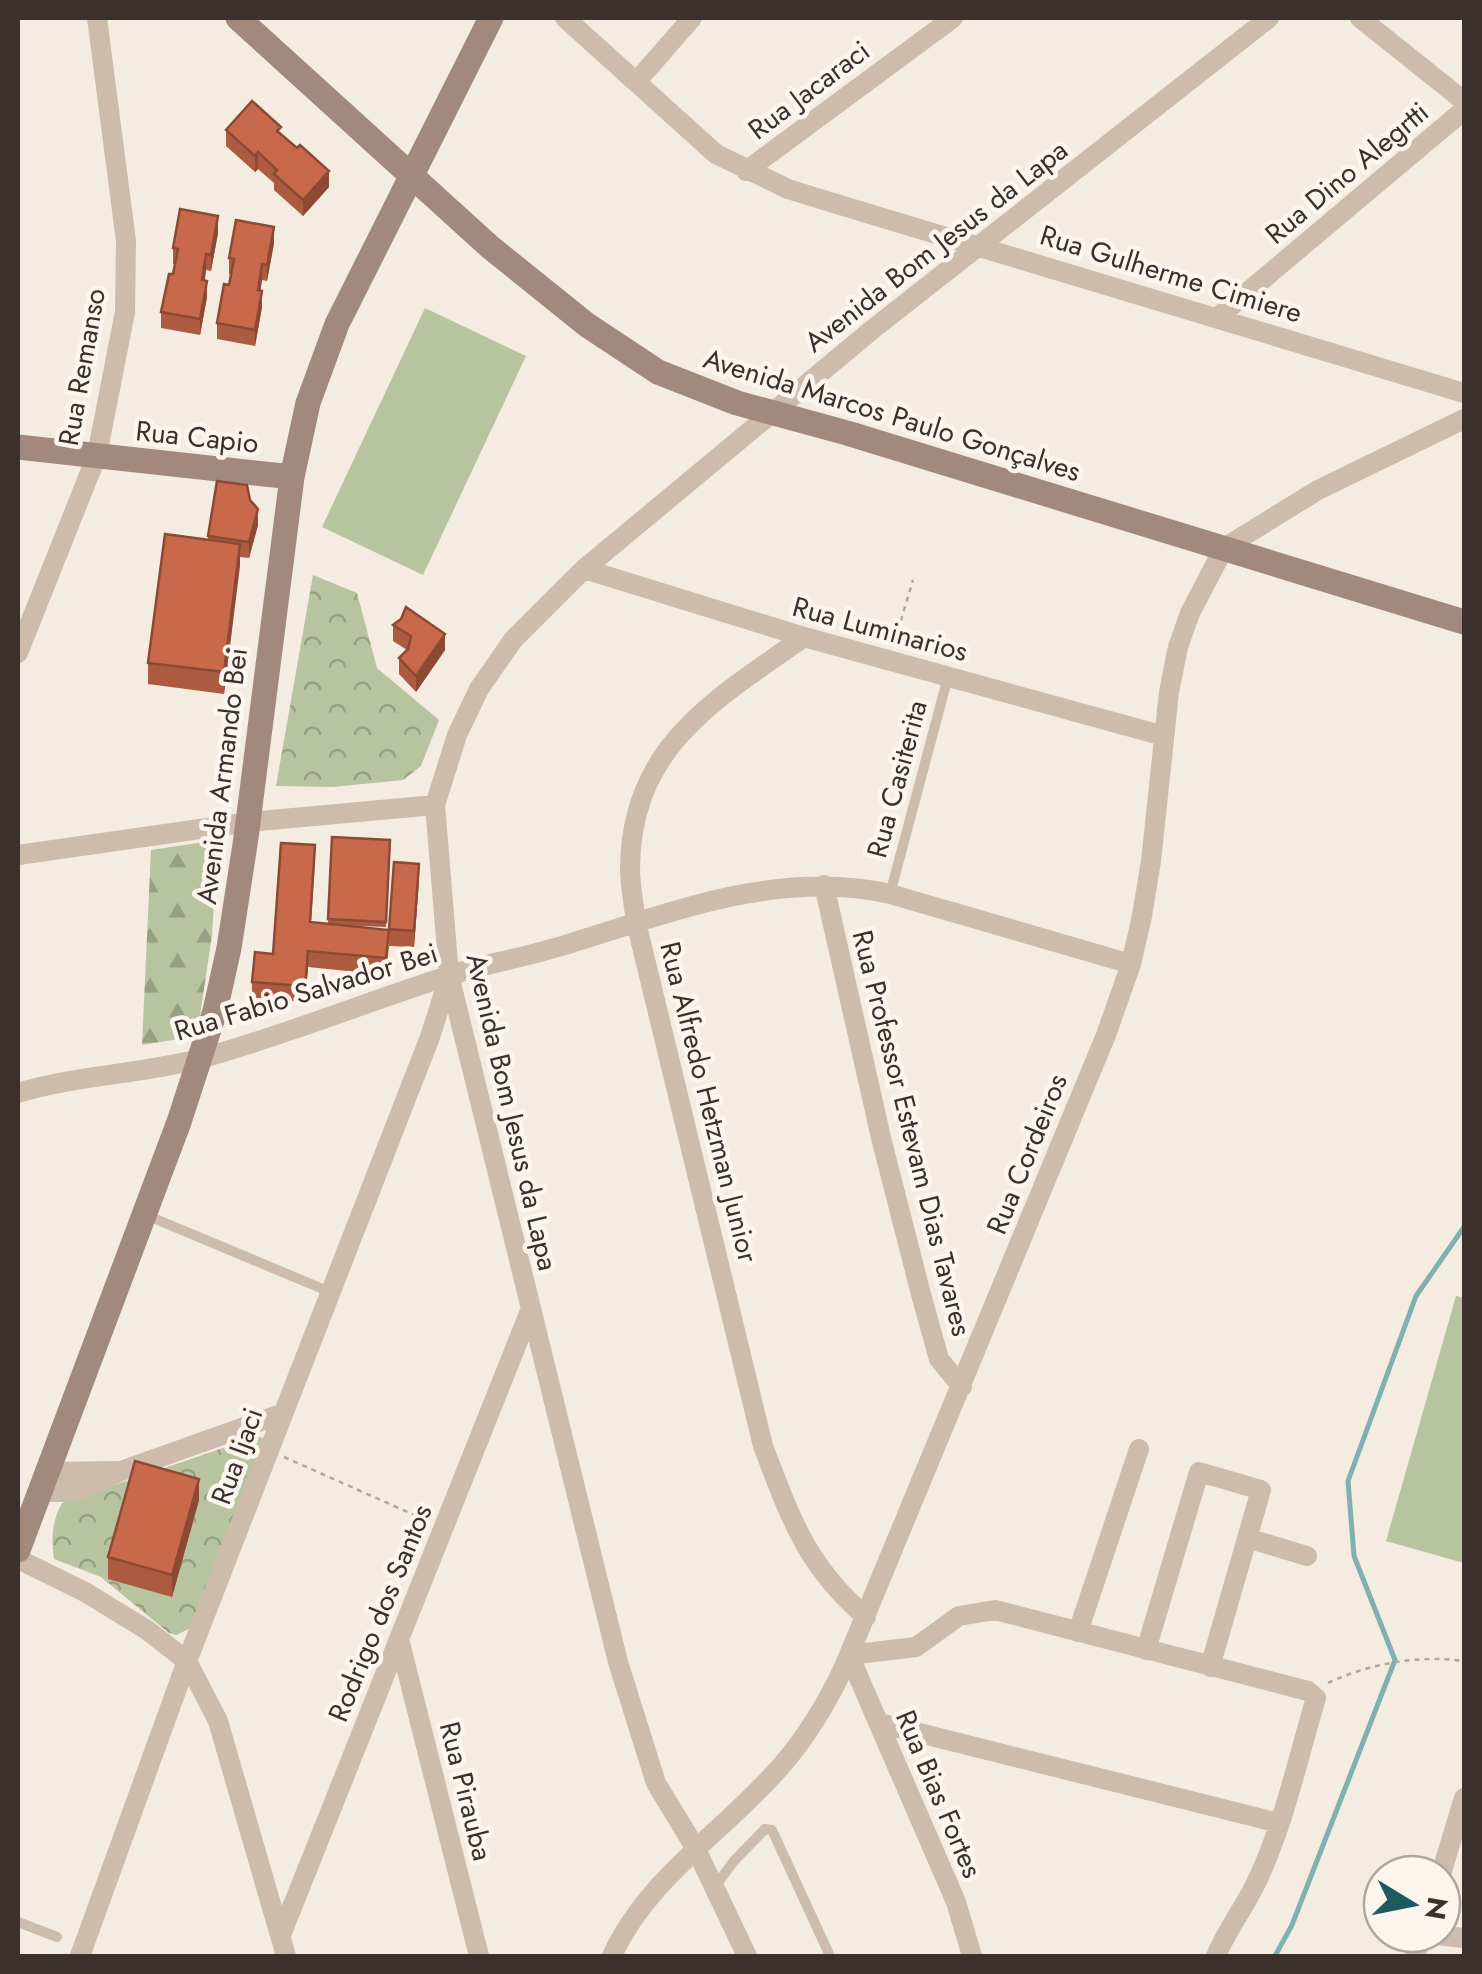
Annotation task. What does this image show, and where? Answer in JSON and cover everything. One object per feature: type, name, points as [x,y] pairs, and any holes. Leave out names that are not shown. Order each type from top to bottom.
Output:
[{"type":"street","name":"Rua Remanso","points":[[18,653],[96,456],[125,312],[126,241],[97,18]]},
{"type":"street","name":"Avenida Marcos Paulo Gonçalves","points":[[238,18],[490,247],[587,326],[658,372],[687,386],[771,414],[847,433],[1464,622]]},
{"type":"street","name":"Avenida Armando Bei","points":[[18,1550],[201,1058],[229,948],[292,477],[308,403],[337,324],[490,18]]},
{"type":"street","name":"Rua Gulherme Cimiere","points":[[565,18],[716,154],[746,171],[823,200],[1464,393]]},
{"type":"street","points":[[636,81],[692,18]]},
{"type":"street","name":"Rua Jacaraci","points":[[746,171],[953,18]]},
{"type":"street","name":"Avenida Bom Jesus da Lapa","points":[[746,1956],[696,1849],[656,1783],[638,1732],[449,975],[436,805],[456,735],[480,689],[513,640],[584,569],[980,245],[1269,18]]},
{"type":"street","points":[[1360,18],[1464,101]]},
{"type":"street","name":"Rua Dino Alegrtti","points":[[1218,317],[1464,110]]},
{"type":"street","points":[[1224,548],[1318,490],[1464,418]]},
{"type":"street","name":"Rua Capio","points":[[18,448],[292,477]]},
{"type":"street","name":"Rua Cordeiros","points":[[612,1956],[652,1896],[780,1767],[816,1722],[850,1656],[1106,1034],[1131,964],[1152,861],[1164,736],[1178,647],[1190,613],[1224,548]]},
{"type":"street","name":"Rua Luminarios","points":[[584,569],[804,637],[1164,736]]},
{"type":"street","name":"Rua Alfredo Hetzman Junior","points":[[804,637],[711,705],[653,770],[642,791],[634,822],[630,871],[636,922],[763,1446],[795,1529],[833,1588],[866,1617]]},
{"type":"street","points":[[18,855],[248,822],[436,805]]},
{"type":"street","name":"Rua Professor Estevam Dias Tavares","points":[[824,885],[922,1298],[939,1359],[962,1387]]},
{"type":"street","name":"Rua Fabio Salvador Bei","points":[[18,1093],[201,1058],[449,975],[759,890],[857,886],[1131,964]]},
{"type":"street","name":"Rua Ijaci","points":[[80,1956],[281,1414],[430,1037],[449,975]]},
{"type":"street","name":"Rodrigo dos Santos","points":[[281,1935],[530,1311]]},
{"type":"street","points":[[43,1482],[75,1492],[124,1470],[281,1414]]},
{"type":"street","points":[[1078,1632],[1139,1449]]},
{"type":"street","points":[[1146,1650],[1200,1472],[1261,1490],[1210,1668]]},
{"type":"street","points":[[1247,1538],[1307,1556]]},
{"type":"street","points":[[18,1559],[85,1592],[147,1630],[187,1661],[218,1721],[286,1956]]},
{"type":"street","points":[[850,1656],[916,1647],[959,1616],[995,1610],[1308,1691],[1316,1698],[1279,1823],[1253,1888],[1216,1956]]},
{"type":"street","name":"Rua Pirauba","points":[[399,1639],[479,1956]]},
{"type":"street","name":"Rua Bias Fortes","points":[[850,1656],[956,1902],[972,1956]]},
{"type":"street","points":[[879,1723],[1279,1823]]},
{"type":"street","points":[[1446,1854],[1464,1798]]},
{"type":"lane","name":"Rua Casiterita","points":[[890,894],[948,676]]},
{"type":"lane","points":[[144,1215],[330,1292]]},
{"type":"lane","points":[[714,1888],[765,1829],[772,1830],[830,1956]]},
{"type":"lane","points":[[18,1922],[57,1937]]},
{"type":"path","points":[[888,661],[913,580]]},
{"type":"path","points":[[270,1450],[443,1528]]},
{"type":"path","points":[[1308,1691],[1349,1673],[1382,1665],[1433,1657],[1464,1661]]},
{"type":"green space","points":[[425,308],[526,356],[423,575],[322,527]]},
{"type":"green space","points":[[313,575],[357,593],[377,668],[439,720],[421,766],[403,780],[333,787],[276,786]]},
{"type":"green space","points":[[218,840],[212,935],[197,1036],[142,1045],[151,850]]},
{"type":"green space","points":[[1456,1296],[1464,1298],[1464,1563],[1386,1541]]},
{"type":"green space","points":[[258,1436],[264,1439],[189,1629],[176,1635],[169,1633],[101,1577],[54,1559],[53,1530],[62,1503]]},
{"type":"building","points":[[252,101],[281,127],[277,131],[329,171],[303,200],[274,174],[277,170],[258,152],[255,156],[226,130]]},
{"type":"building","points":[[180,209],[218,216],[211,255],[206,254],[202,280],[207,281],[200,319],[161,312],[178,249],[173,248]]},
{"type":"building","points":[[236,220],[274,227],[267,265],[262,264],[255,330],[217,323],[224,284],[229,285],[234,259],[229,258]]},
{"type":"building","points":[[217,481],[247,485],[250,500],[258,509],[249,542],[208,536]]},
{"type":"building","points":[[165,534],[240,544],[224,672],[148,663]]},
{"type":"building","points":[[406,607],[445,634],[416,676],[399,658],[408,649],[411,636],[393,625]]},
{"type":"building","points":[[332,837],[390,840],[386,922],[328,919]]},
{"type":"building","points":[[281,843],[315,845],[310,922],[389,930],[386,958],[308,951],[305,986],[252,982],[255,952],[273,954]]},
{"type":"building","points":[[394,862],[419,864],[414,931],[389,929]]},
{"type":"building","points":[[135,1461],[199,1479],[172,1575],[108,1557]]},
{"type":"waterway","points":[[1275,1956],[1292,1925],[1395,1660],[1354,1556],[1348,1481],[1416,1296],[1464,1227]]}]
